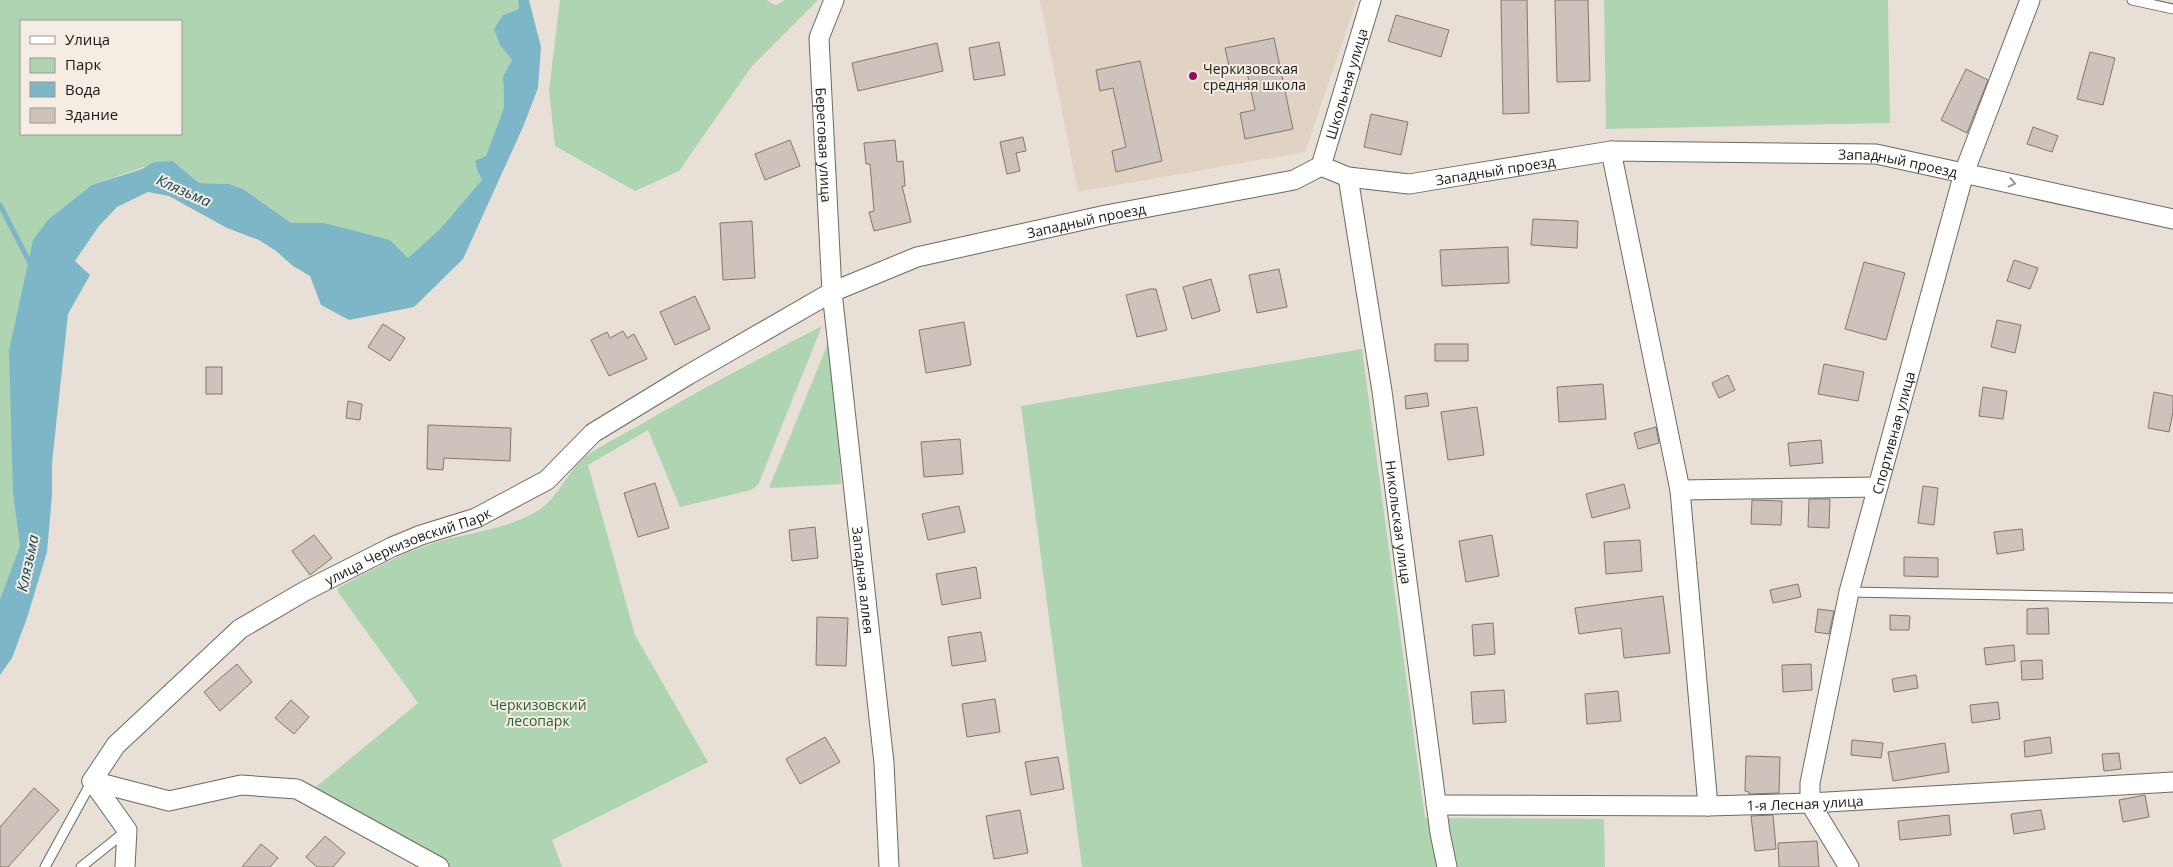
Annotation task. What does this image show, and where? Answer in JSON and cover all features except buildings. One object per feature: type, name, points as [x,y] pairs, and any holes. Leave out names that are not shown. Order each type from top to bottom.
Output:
[{"type":"street","name":"Береговая улица","points":[[832,292],[819,38],[834,0]]},
{"type":"street","name":"Школьная улица","points":[[1321,166],[1371,0]]},
{"type":"street","name":"Спортивная улица","points":[[1810,803],[1810,783],[1848,592],[1964,173],[2030,0]]},
{"type":"street","name":"Западный проезд","points":[[832,292],[916,257],[1106,216],[1294,180],[1321,166],[1348,177],[1408,184],[1612,151],[1876,154],[2173,219]]},
{"type":"street","points":[[1612,151],[1680,490],[1708,806]]},
{"type":"street","name":"Никольская улица","points":[[1348,177],[1382,391],[1436,805],[1446,867]]},
{"type":"street","name":"улица Черкизовский Парк","points":[[92,781],[116,745],[240,629],[305,592],[392,547],[421,535],[476,518],[547,480],[593,433],[688,375],[832,292]]},
{"type":"street","name":"Западная аллея","points":[[832,292],[884,763],[889,867]]},
{"type":"street","points":[[1680,490],[1878,487]]},
{"type":"street","points":[[92,781],[127,830],[125,867]]},
{"type":"street","points":[[92,781],[169,802],[240,785],[296,789],[439,867]]},
{"type":"street","name":"1-я Лесная улица","points":[[1436,805],[1708,806],[1810,803],[2173,782]]},
{"type":"street","points":[[1810,803],[1849,867]]},
{"type":"lane","points":[[2132,0],[2173,9]]},
{"type":"lane","points":[[1848,592],[2173,598]]},
{"type":"lane","points":[[45,867],[92,781]]},
{"type":"lane","points":[[81,867],[127,830]]},
{"type":"shaded area","name":"Черкизовская средняя школа","points":[[1040,0],[1357,0],[1305,152],[1078,192]]},
{"type":"green space","points":[[0,0],[518,0],[519,9],[503,15],[500,45],[512,60],[503,76],[504,107],[486,156],[475,161],[482,180],[440,229],[408,258],[324,223],[291,223],[243,189],[229,184],[199,183],[173,161],[143,167],[92,185],[13,494],[20,546],[0,599]]},
{"type":"green space","points":[[560,0],[766,0],[776,5],[785,0],[818,0],[752,66],[679,171],[635,191],[555,146],[549,90]]},
{"type":"green space","points":[[1604,0],[1888,0],[1890,123],[1606,129]]},
{"type":"green space","name":"Черкизовский лесопарк","points":[[822,326],[758,485],[751,490],[680,507],[648,430],[588,465],[635,635],[708,762],[552,840],[562,867],[435,867],[311,791],[418,703],[338,592],[338,588],[385,563],[421,547],[501,526],[527,517],[553,498],[581,460],[589,454],[711,385]]},
{"type":"green space","points":[[833,331],[841,484],[769,488]]},
{"type":"green space","points":[[1362,349],[1425,818],[1604,819],[1605,867],[1082,867],[1021,406]]},
{"type":"water","name":"Клязьма","points":[[518,0],[529,0],[541,47],[538,88],[523,127],[463,259],[414,307],[349,320],[321,305],[310,276],[293,266],[276,251],[259,240],[227,228],[169,196],[148,192],[117,207],[99,226],[75,261],[90,275],[68,314],[52,463],[52,495],[47,552],[27,618],[12,658],[0,675],[0,599],[20,546],[13,494],[9,351],[33,240],[48,220],[92,185],[142,169],[154,162],[173,161],[199,183],[229,184],[243,189],[291,223],[324,223],[390,240],[408,258],[440,229],[482,180],[475,161],[486,156],[504,107],[503,76],[512,60],[500,45],[494,29],[503,15],[519,9]]},
{"type":"waterway","points":[[0,205],[31,265]]},
{"type":"place","name":"Черкизовская средняя школа","points":[[1193,76]]}]
